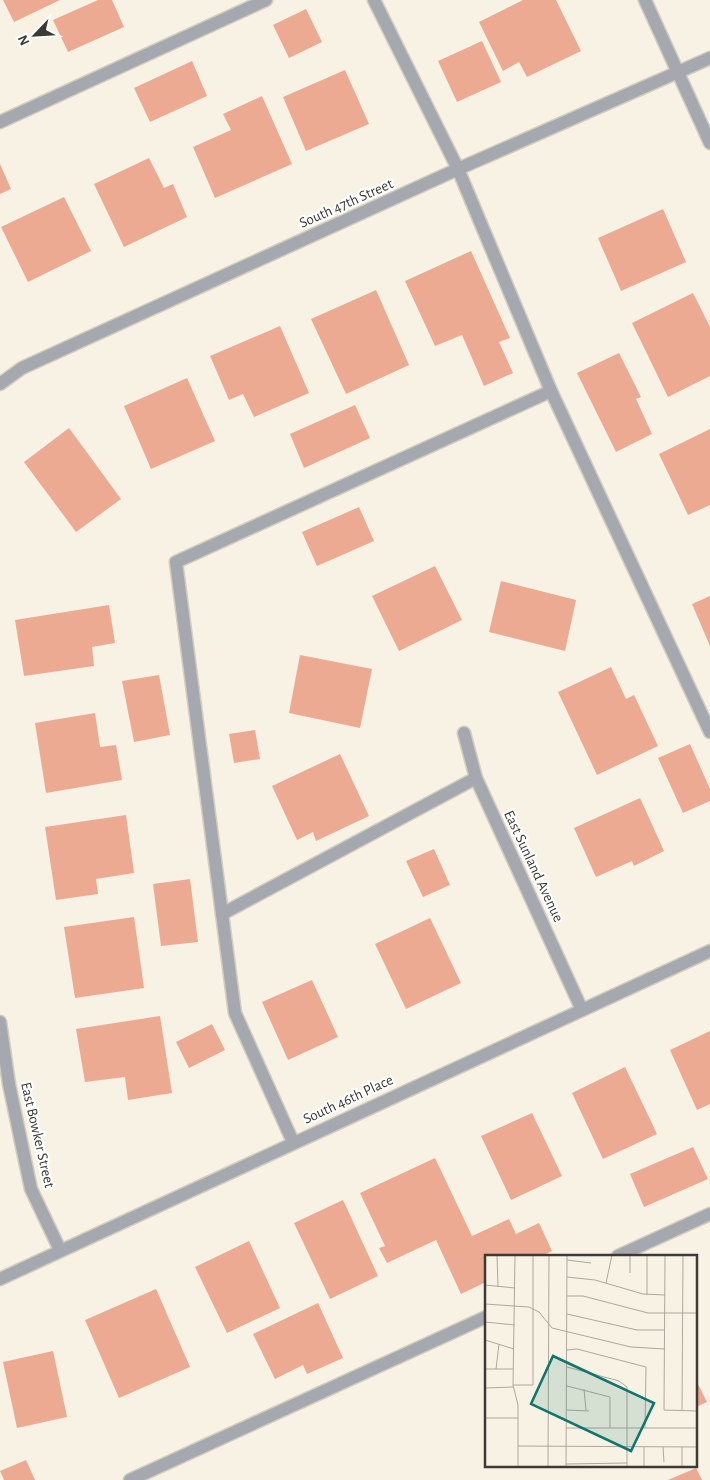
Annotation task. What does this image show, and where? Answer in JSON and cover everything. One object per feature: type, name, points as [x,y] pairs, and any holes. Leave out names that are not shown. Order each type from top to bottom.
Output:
[{"type":"street","points":[[0,122],[266,0]]},
{"type":"street","points":[[374,0],[458,169],[551,390],[710,732]]},
{"type":"street","points":[[645,0],[710,143]]},
{"type":"street","name":"South 47th Street","points":[[0,384],[22,368],[458,169],[710,58]]},
{"type":"street","points":[[293,1142],[235,1012],[176,562],[551,390]]},
{"type":"street","name":"East Sunland Avenue","points":[[464,734],[476,778],[582,1010]]},
{"type":"street","points":[[222,914],[476,778]]},
{"type":"street","name":"South 46th Place","points":[[0,1278],[710,951]]},
{"type":"street","name":"East Bowker Street","points":[[0,1022],[31,1189],[60,1250]]},
{"type":"street","points":[[620,1255],[710,1214]]},
{"type":"street","points":[[130,1480],[485,1317]]},
{"type":"building","points":[[3,0],[60,0],[14,22]]},
{"type":"building","points":[[98,0],[112,0],[124,27],[68,52],[53,20]]},
{"type":"building","points":[[523,0],[556,0],[581,51],[527,77],[519,62],[503,71],[479,22]]},
{"type":"building","points":[[306,9],[322,42],[289,58],[273,25]]},
{"type":"building","points":[[482,41],[501,82],[457,102],[438,61]]},
{"type":"building","points":[[192,61],[207,96],[150,122],[134,88]]},
{"type":"building","points":[[345,70],[369,124],[306,151],[283,97]]},
{"type":"building","points":[[262,96],[292,164],[215,198],[193,147],[231,130],[223,114]]},
{"type":"building","points":[[149,158],[164,188],[173,184],[187,217],[124,247],[94,184]]},
{"type":"building","points":[[0,164],[11,189],[0,194]]},
{"type":"building","points":[[64,197],[91,251],[28,282],[1,227]]},
{"type":"building","points":[[663,209],[686,262],[621,291],[598,238]]},
{"type":"building","points":[[471,251],[510,338],[499,342],[513,373],[484,386],[462,335],[435,346],[405,281]]},
{"type":"building","points":[[376,290],[409,365],[346,394],[311,319]]},
{"type":"building","points":[[693,293],[710,327],[710,376],[668,397],[632,323]]},
{"type":"building","points":[[280,326],[309,393],[254,417],[243,394],[229,400],[210,356]]},
{"type":"building","points":[[619,353],[641,397],[636,399],[652,434],[616,452],[577,373]]},
{"type":"building","points":[[187,378],[215,441],[151,469],[124,406]]},
{"type":"building","points":[[355,405],[370,438],[304,468],[290,434]]},
{"type":"building","points":[[69,428],[121,499],[76,532],[24,462]]},
{"type":"building","points":[[710,429],[710,505],[688,515],[659,454]]},
{"type":"building","points":[[359,507],[374,541],[317,566],[302,532]]},
{"type":"building","points":[[435,566],[462,620],[399,651],[372,596]]},
{"type":"building","points":[[501,581],[576,600],[565,651],[489,632]]},
{"type":"building","points":[[710,596],[710,646],[692,604]]},
{"type":"building","points":[[109,605],[115,643],[92,647],[94,666],[24,676],[15,620]]},
{"type":"building","points":[[300,655],[372,669],[360,728],[289,713]]},
{"type":"building","points":[[611,667],[626,699],[634,695],[658,746],[597,775],[558,692]]},
{"type":"building","points":[[159,675],[170,735],[134,742],[122,681]]},
{"type":"building","points":[[95,713],[100,747],[116,745],[122,780],[46,793],[35,723]]},
{"type":"building","points":[[255,730],[260,759],[234,763],[229,734]]},
{"type":"building","points":[[690,744],[710,789],[710,801],[683,813],[658,758]]},
{"type":"building","points":[[340,754],[369,816],[316,841],[313,832],[297,840],[272,786]]},
{"type":"building","points":[[640,798],[664,851],[634,866],[632,861],[596,877],[574,828]]},
{"type":"building","points":[[126,815],[134,873],[96,879],[98,894],[56,900],[45,827]]},
{"type":"building","points":[[434,849],[450,885],[423,897],[406,861]]},
{"type":"building","points":[[190,879],[198,942],[161,946],[153,884]]},
{"type":"building","points":[[134,917],[144,988],[75,998],[64,927]]},
{"type":"building","points":[[430,918],[461,983],[406,1009],[375,944]]},
{"type":"building","points":[[312,980],[338,1037],[288,1060],[262,1002]]},
{"type":"building","points":[[160,1016],[172,1093],[128,1100],[125,1077],[85,1082],[76,1029]]},
{"type":"building","points":[[212,1024],[225,1050],[189,1068],[176,1042]]},
{"type":"building","points":[[710,1031],[710,1104],[697,1110],[670,1050]]},
{"type":"building","points":[[625,1067],[657,1134],[603,1159],[572,1093]]},
{"type":"building","points":[[532,1113],[562,1176],[511,1200],[481,1136]]},
{"type":"building","points":[[693,1147],[708,1179],[644,1207],[630,1174]]},
{"type":"building","points":[[435,1158],[472,1236],[509,1219],[516,1234],[539,1223],[552,1251],[544,1255],[485,1255],[485,1282],[461,1294],[436,1240],[387,1263],[379,1248],[385,1246],[360,1193]]},
{"type":"building","points":[[343,1200],[378,1276],[330,1299],[294,1223]]},
{"type":"building","points":[[249,1241],[280,1308],[227,1333],[195,1267]]},
{"type":"building","points":[[156,1289],[190,1367],[119,1398],[85,1320]]},
{"type":"building","points":[[318,1303],[343,1358],[307,1374],[303,1365],[275,1379],[253,1334]]},
{"type":"building","points":[[53,1351],[67,1417],[17,1428],[3,1362]]},
{"type":"building","points":[[698,1384],[707,1402],[698,1406]]},
{"type":"building","points":[[26,1460],[35,1480],[4,1480],[0,1471]]},
{"type":"building","points":[[696,1468],[702,1480],[668,1480]]}]
